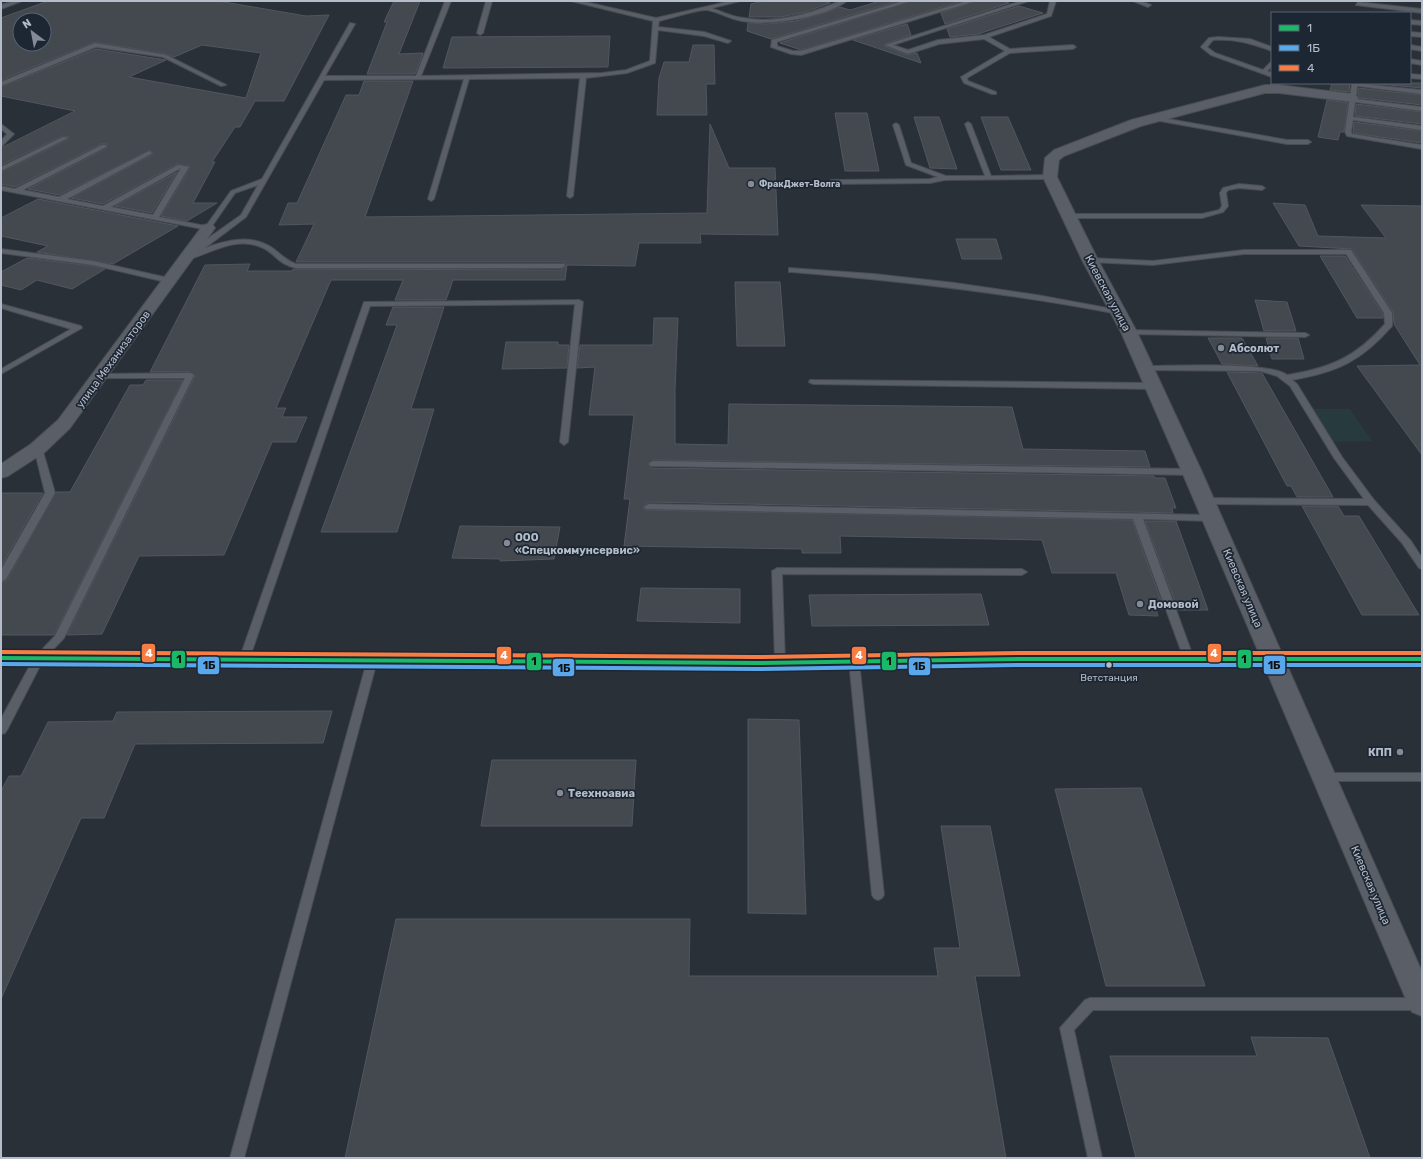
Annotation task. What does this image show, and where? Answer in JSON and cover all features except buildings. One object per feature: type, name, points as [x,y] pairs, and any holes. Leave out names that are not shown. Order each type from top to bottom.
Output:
[{"type":"main road","points":[[1,658],[780,662],[1273,658],[1422,659]]},
{"type":"street","points":[[1050,178],[1052,158],[1059,153],[1151,118],[1279,86],[1353,99]]},
{"type":"street","name":"Киевская улица","points":[[1050,178],[1090,260],[1129,332],[1205,501],[1422,1004]]},
{"type":"street","name":"улица Механизаторов","points":[[1,472],[38,448],[64,424],[101,376],[208,228]]},
{"type":"lane","points":[[1,7],[19,1]]},
{"type":"lane","points":[[418,77],[448,1]]},
{"type":"lane","points":[[480,33],[489,1]]},
{"type":"lane","points":[[574,1],[656,20],[737,1]]},
{"type":"lane","points":[[588,4],[597,1]]},
{"type":"lane","points":[[705,8],[744,20],[764,22],[785,20],[835,6],[844,1]]},
{"type":"lane","points":[[908,1],[774,41],[774,47],[793,53],[801,53],[972,1]]},
{"type":"lane","points":[[1026,1],[888,45],[908,52],[938,42],[986,37],[1049,15],[1053,1]]},
{"type":"lane","points":[[1136,1],[1148,5]]},
{"type":"lane","points":[[1358,4],[1422,11]]},
{"type":"lane","points":[[322,78],[611,75],[637,70],[653,62],[656,20]]},
{"type":"lane","points":[[1411,22],[1422,23]]},
{"type":"lane","points":[[187,258],[244,216],[352,24]]},
{"type":"lane","points":[[655,28],[704,34],[728,41]]},
{"type":"lane","points":[[1411,34],[1422,35]]},
{"type":"lane","points":[[986,37],[1009,51]]},
{"type":"lane","points":[[1271,49],[1249,42],[1225,38],[1211,39],[1204,47],[1213,54],[1271,75]]},
{"type":"lane","points":[[1,84],[95,45],[164,56],[222,86]]},
{"type":"lane","points":[[994,93],[966,82],[964,77],[1009,51],[1073,47]]},
{"type":"lane","points":[[1411,47],[1422,49]]},
{"type":"lane","points":[[1411,61],[1422,62]]},
{"type":"lane","points":[[1264,72],[1271,64]]},
{"type":"lane","points":[[570,196],[583,76]]},
{"type":"lane","points":[[1411,76],[1422,77]]},
{"type":"lane","points":[[431,198],[467,77]]},
{"type":"lane","points":[[1422,92],[1355,84],[1348,132],[1349,135],[1422,147]]},
{"type":"lane","points":[[1353,99],[1422,109]]},
{"type":"lane","points":[[1151,118],[1287,142],[1308,142]]},
{"type":"lane","points":[[1350,118],[1422,128]]},
{"type":"lane","points":[[968,124],[989,178]]},
{"type":"lane","points":[[896,125],[908,164],[944,178]]},
{"type":"lane","points":[[1,126],[11,134],[1,145]]},
{"type":"lane","points":[[1,169],[65,138]]},
{"type":"lane","points":[[16,190],[104,146]]},
{"type":"lane","points":[[61,200],[149,153]]},
{"type":"lane","points":[[104,208],[180,166],[186,167],[155,218]]},
{"type":"lane","points":[[831,182],[930,180],[944,178],[1050,178]]},
{"type":"lane","points":[[1,188],[208,228],[233,192],[265,180]]},
{"type":"lane","points":[[1069,216],[1202,216],[1221,211],[1225,206],[1223,193],[1225,189],[1239,186],[1262,188]]},
{"type":"lane","points":[[187,258],[210,248],[229,243],[245,242],[259,243],[269,248],[282,262],[296,266],[561,266]]},
{"type":"lane","points":[[1,251],[93,263],[170,281]]},
{"type":"lane","points":[[1090,260],[1153,263],[1244,252],[1348,252],[1388,313],[1389,324],[1378,338],[1338,367],[1314,374],[1287,378]]},
{"type":"lane","points":[[792,270],[893,278],[1000,291],[1118,312]]},
{"type":"lane","points":[[244,660],[367,304],[579,302],[564,442]]},
{"type":"lane","points":[[1,306],[78,328],[1,372]]},
{"type":"lane","points":[[1129,332],[1305,335]]},
{"type":"lane","points":[[1145,368],[1260,369],[1272,371],[1287,378],[1293,384],[1338,458],[1370,502],[1406,541],[1422,566]]},
{"type":"lane","points":[[1,730],[39,658],[59,638],[190,375],[101,376]]},
{"type":"lane","points":[[813,382],[1153,386]]},
{"type":"lane","points":[[1,579],[50,493],[38,448]]},
{"type":"lane","points":[[654,464],[1192,472]]},
{"type":"lane","points":[[1205,501],[1370,502]]},
{"type":"lane","points":[[649,507],[1212,518]]},
{"type":"lane","points":[[1137,517],[1189,659]]},
{"type":"lane","points":[[780,662],[777,571],[1022,572]]},
{"type":"lane","points":[[237,1158],[372,661]]},
{"type":"lane","points":[[854,661],[878,895]]},
{"type":"lane","points":[[1324,777],[1422,777]]},
{"type":"lane","points":[[1095,1158],[1067,1028],[1090,1004],[1422,1004]]},
{"type":"green space","points":[[1313,409],[1350,409],[1372,441],[1334,442]]},
{"type":"transit line","name":"4","points":[[1,652],[756,657],[1019,653],[1422,653]]},
{"type":"transit line","name":"1","points":[[1,658],[756,663],[1019,659],[1422,659]]},
{"type":"transit line","name":"1Б","points":[[1,664],[756,669],[1019,665],[1422,665]]},
{"type":"place","name":"ФракДжет-Волга","points":[[751,184]]},
{"type":"place","name":"Абсолют","points":[[1221,348]]},
{"type":"place","name":"ООО «Спецкоммунсервис»","points":[[507,543]]},
{"type":"place","name":"Домовой","points":[[1140,604]]},
{"type":"place","name":"Ветстанция","points":[[1109,665]]},
{"type":"place","name":"КПП","points":[[1400,752]]},
{"type":"place","name":"Теехноавиа","points":[[560,793]]}]
